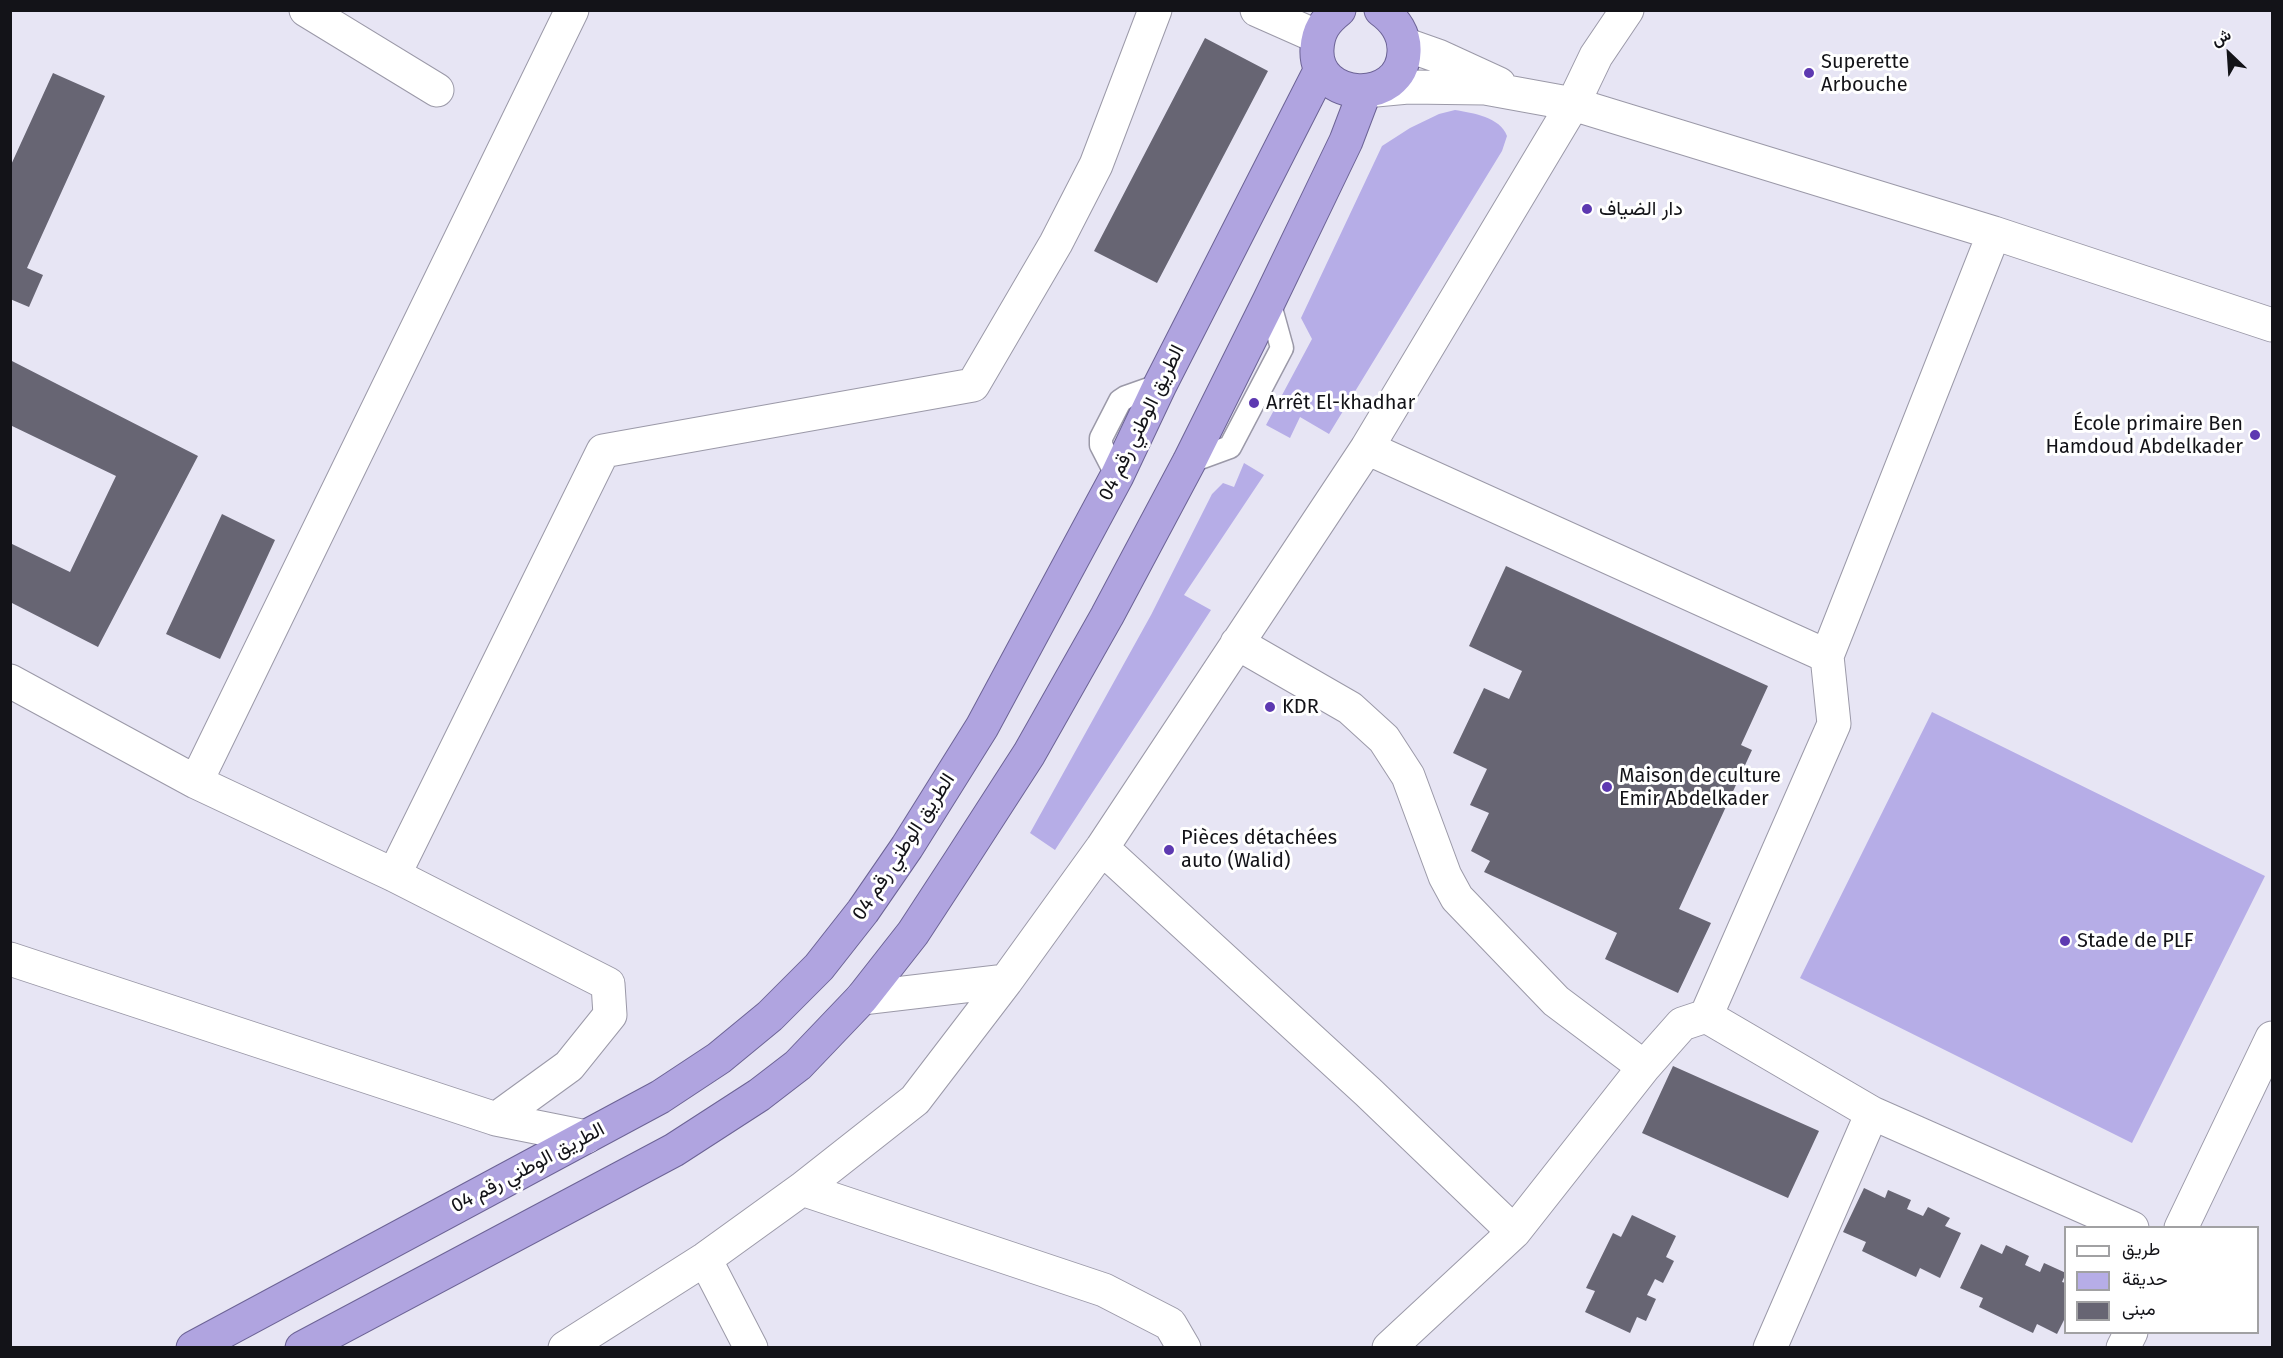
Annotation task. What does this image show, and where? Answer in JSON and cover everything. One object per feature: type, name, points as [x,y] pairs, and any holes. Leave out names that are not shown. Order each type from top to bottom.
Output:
[{"type":"highway","name":"الطريق الوطني رقم 04","points":[[193,1347],[660,1097],[719,1058],[770,1016],[819,968],[863,911],[907,847],[982,727],[1117,476],[1319,53],[1326,21],[1339,10]]},
{"type":"highway","points":[[1319,53],[1332,82],[1348,90],[1370,91],[1389,83],[1399,72],[1404,59],[1399,24]]},
{"type":"highway","points":[[302,1347],[674,1150],[759,1095],[798,1065],[862,998],[913,933],[1029,754],[1107,616],[1189,462],[1370,91]]},
{"type":"street","points":[[306,10],[437,90]]},
{"type":"street","points":[[196,782],[572,10]]},
{"type":"street","points":[[394,875],[603,451],[973,385],[1056,243],[1096,165],[1155,10]]},
{"type":"street","points":[[1257,10],[1319,53]]},
{"type":"street","points":[[565,1347],[705,1258],[802,1189],[915,1100],[1006,981],[1102,848],[1367,448],[1574,104],[1596,56],[1627,10]]},
{"type":"street","points":[[1399,24],[1438,56],[1517,92]]},
{"type":"street","points":[[1370,91],[1418,87],[1485,88],[1574,104],[1994,233],[2272,325]]},
{"type":"street","points":[[1389,1347],[1514,1232],[1644,1067],[1683,1024],[1706,1016],[1834,724],[1827,656],[1994,233]]},
{"type":"street","points":[[1367,448],[1827,656]]},
{"type":"street","points":[[1237,643],[1350,708],[1384,739],[1408,776],[1445,876],[1457,898],[1556,1000],[1644,1067]]},
{"type":"street","points":[[10,681],[196,782],[394,875],[608,984],[610,1015],[569,1066],[496,1119]]},
{"type":"street","points":[[1102,848],[1368,1092],[1514,1232]]},
{"type":"street","points":[[10,959],[496,1119],[586,1137]]},
{"type":"street","points":[[862,998],[1006,981]]},
{"type":"street","points":[[1706,1016],[1872,1113],[2131,1226]]},
{"type":"street","points":[[2181,1226],[2272,1038]]},
{"type":"street","points":[[1770,1347],[1872,1113]]},
{"type":"street","points":[[802,1189],[1104,1290],[1170,1324],[1184,1347]]},
{"type":"street","points":[[705,1258],[751,1347]]},
{"type":"green space","points":[[1455,110],[1485,117],[1498,124],[1507,136],[1502,151],[1329,434],[1300,417],[1290,438],[1266,425],[1312,339],[1301,318],[1382,146],[1410,128],[1439,114]]},
{"type":"green space","points":[[1244,463],[1264,475],[1184,595],[1211,610],[1055,850],[1030,833],[1151,615],[1212,494],[1223,483],[1234,487]]},
{"type":"green space","points":[[1932,712],[2265,876],[2132,1143],[1800,978]]},
{"type":"building","points":[[1205,38],[1268,71],[1157,283],[1094,251]]},
{"type":"building","points":[[53,73],[105,96],[27,268],[43,275],[29,307],[10,299],[10,167]]},
{"type":"building","points":[[10,360],[198,456],[98,647],[10,602],[10,543],[70,572],[116,476],[10,425]]},
{"type":"building","points":[[222,514],[275,540],[220,659],[166,634]]},
{"type":"building","name":"Maison de culture Emir Abdelkader","points":[[1506,566],[1768,686],[1741,745],[1752,750],[1679,909],[1711,923],[1678,993],[1605,959],[1617,933],[1484,872],[1490,861],[1471,851],[1489,813],[1470,805],[1487,769],[1453,753],[1484,688],[1509,699],[1522,671],[1469,646]]},
{"type":"building","points":[[1673,1066],[1819,1131],[1788,1198],[1642,1133]]},
{"type":"building","points":[[1864,1188],[1885,1198],[1888,1190],[1911,1200],[1907,1209],[1923,1216],[1928,1207],[1950,1218],[1945,1226],[1961,1233],[1940,1278],[1920,1268],[1916,1277],[1862,1251],[1866,1242],[1843,1232]]},
{"type":"building","points":[[1632,1215],[1676,1236],[1666,1257],[1674,1261],[1663,1283],[1655,1279],[1647,1295],[1656,1299],[1646,1321],[1637,1317],[1630,1333],[1585,1312],[1595,1291],[1586,1288],[1613,1233],[1621,1237]]},
{"type":"building","points":[[1981,1244],[2002,1254],[2006,1245],[2029,1256],[2025,1265],[2040,1272],[2044,1263],[2064,1272],[2062,1282],[2064,1282],[2064,1320],[2057,1334],[2037,1324],[2033,1333],[1979,1307],[1983,1298],[1960,1288]]},
{"type":"place","name":"Superette Arbouche","points":[[1809,73]]},
{"type":"place","name":"دار الضياف","points":[[1587,209]]},
{"type":"place","name":"Arrêt El-khadhar","points":[[1254,403]]},
{"type":"place","name":"École primaire Ben Hamdoud Abdelkader","points":[[2255,435]]},
{"type":"place","name":"KDR","points":[[1270,707]]},
{"type":"place","name":"Maison de culture Emir Abdelkader","points":[[1607,787]]},
{"type":"place","name":"Pièces détachées auto (Walid)","points":[[1169,850]]},
{"type":"place","name":"Stade de PLF","points":[[2065,941]]}]
